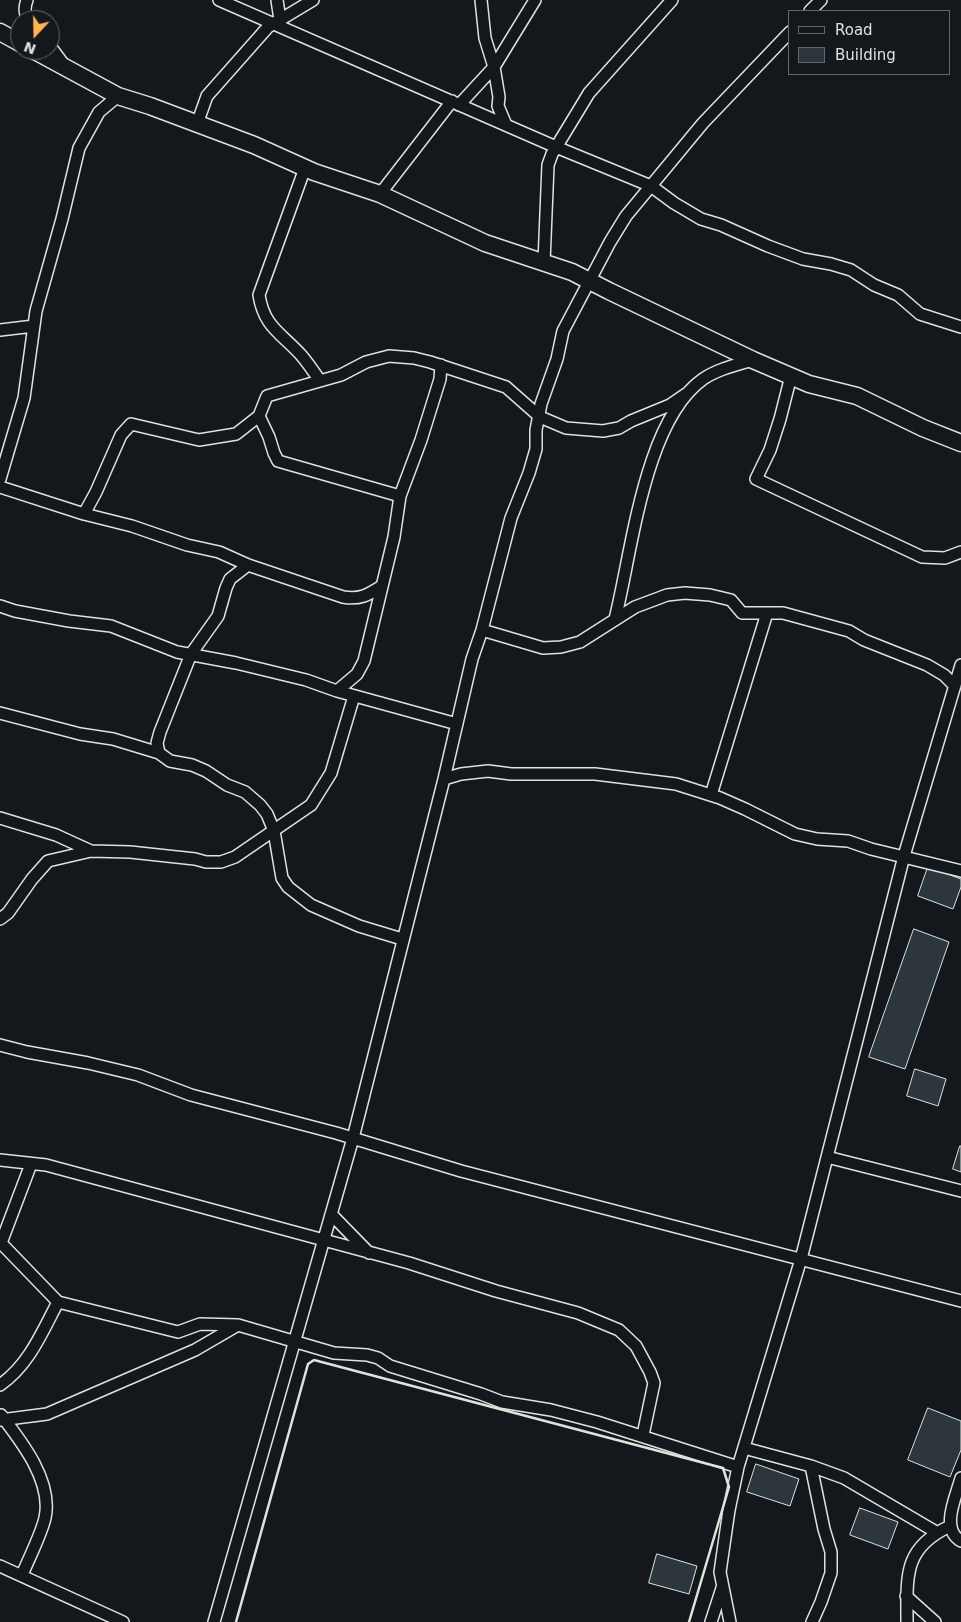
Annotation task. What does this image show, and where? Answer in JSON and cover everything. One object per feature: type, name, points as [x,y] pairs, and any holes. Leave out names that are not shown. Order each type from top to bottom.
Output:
[{"type":"street","points":[[219,0],[277,22],[455,103],[651,186],[681,208],[701,219],[721,225],[803,259],[851,270],[874,284],[898,295],[920,314],[961,327]]},
{"type":"street","points":[[277,0],[277,22]]},
{"type":"street","points":[[197,124],[207,96],[268,27],[314,0]]},
{"type":"street","points":[[481,0],[485,38],[494,66],[499,96],[498,106],[506,125]]},
{"type":"street","points":[[380,194],[455,103],[494,66],[535,0]]},
{"type":"street","points":[[544,262],[548,164],[556,147],[589,93],[672,0]]},
{"type":"street","points":[[811,10],[821,0]]},
{"type":"street","points":[[214,1622],[353,1138],[444,779],[472,659],[482,630],[511,518],[529,473],[536,449],[536,430],[540,418],[541,404],[564,331],[610,242],[626,216],[703,123],[788,34]]},
{"type":"street","points":[[51,60],[118,96],[254,145],[305,168],[380,194],[485,243],[572,272],[753,360],[810,384],[857,396],[923,428],[961,443]]},
{"type":"street","points":[[60,60],[66,68]]},
{"type":"street","points":[[0,479],[24,398],[36,311],[62,219],[79,148],[100,112],[118,96]]},
{"type":"street","points":[[305,168],[259,295],[261,310],[269,323],[301,355],[320,381]]},
{"type":"street","points":[[0,330],[34,326]]},
{"type":"street","points":[[84,514],[96,492],[121,435],[132,424],[199,440],[236,434],[259,416],[267,396],[341,375],[366,362],[390,356],[414,358],[506,387],[540,418],[566,428],[603,431],[619,428],[653,411],[670,405],[703,379],[719,370],[753,360]]},
{"type":"street","points":[[336,691],[357,674],[364,661],[394,537],[400,496],[421,440],[440,379],[441,366]]},
{"type":"street","points":[[791,376],[770,450],[756,479],[922,557],[945,558],[961,552]]},
{"type":"street","points":[[615,619],[643,490],[671,418],[686,394]]},
{"type":"street","points":[[259,416],[270,437],[278,461],[400,496]]},
{"type":"street","points":[[0,487],[84,514],[132,526],[186,545],[219,552],[248,565],[353,599],[367,596],[382,586]]},
{"type":"street","points":[[158,753],[157,743],[160,732],[191,654],[218,616],[230,579],[248,565]]},
{"type":"street","points":[[482,630],[543,648],[561,647],[580,642],[635,607],[667,595],[685,593],[710,595],[731,600],[742,613],[783,613],[849,631],[864,640],[927,665],[944,675],[955,686]]},
{"type":"street","points":[[0,606],[15,611],[69,621],[111,626],[177,652],[306,680],[336,691],[457,724]]},
{"type":"street","points":[[711,795],[766,613]]},
{"type":"street","points":[[730,1622],[720,1572],[729,1510],[738,1467],[801,1259],[904,856],[961,665]]},
{"type":"street","points":[[0,919],[8,913],[32,879],[48,861],[91,851],[130,852],[195,859],[206,862],[221,862],[235,857],[311,805],[331,773],[354,696]]},
{"type":"street","points":[[0,713],[80,734],[113,738],[158,753],[170,761],[192,765],[206,771],[227,785],[245,792],[267,814],[274,831],[282,878],[288,887],[311,905],[358,926],[402,939]]},
{"type":"street","points":[[444,779],[478,771],[511,774],[595,774],[676,784],[745,808],[795,834],[817,840],[848,840],[871,849],[961,870]]},
{"type":"street","points":[[0,818],[56,836],[91,851]]},
{"type":"street","points":[[0,1045],[138,1075],[191,1095],[353,1138],[460,1171],[961,1301]]},
{"type":"street","points":[[827,1157],[961,1191]]},
{"type":"street","points":[[0,1160],[46,1165],[409,1263],[496,1291],[578,1313],[619,1330],[636,1346],[650,1372],[654,1384],[643,1435]]},
{"type":"street","points":[[32,1164],[1,1243],[58,1302],[178,1332],[200,1324],[238,1326],[334,1353],[367,1355],[378,1358],[390,1366],[502,1402],[551,1410],[643,1435],[738,1467]]},
{"type":"street","points":[[331,1214],[369,1253]]},
{"type":"street","points":[[0,1385],[12,1376],[30,1354],[58,1302]]},
{"type":"street","points":[[1,1418],[48,1414],[195,1350],[238,1326]]},
{"type":"street","points":[[1,1418],[32,1458],[46,1492],[45,1517],[22,1575]]},
{"type":"street","points":[[744,1448],[811,1466],[844,1478],[936,1532]]},
{"type":"street","points":[[811,1466],[824,1529],[831,1552],[831,1573],[812,1622]]},
{"type":"street","points":[[961,1478],[952,1510],[950,1526],[954,1537],[961,1541]]},
{"type":"street","points":[[907,1622],[906,1596],[908,1576],[919,1547],[936,1532],[950,1526]]},
{"type":"street","points":[[0,1566],[124,1622]]},
{"type":"street","points":[[711,1622],[722,1585]]},
{"type":"street","points":[[906,1596],[934,1622]]},
{"type":"building","points":[[928,867],[961,879],[961,887],[953,909],[918,896]]},
{"type":"building","points":[[914,929],[949,942],[905,1069],[869,1057]]},
{"type":"building","points":[[915,1069],[946,1079],[938,1106],[907,1096]]},
{"type":"building","points":[[961,1146],[961,1172],[953,1169]]},
{"type":"building","points":[[928,1408],[961,1421],[961,1450],[950,1477],[908,1460]]},
{"type":"building","points":[[756,1464],[799,1479],[790,1506],[747,1492]]},
{"type":"building","points":[[860,1508],[898,1522],[888,1549],[850,1535]]},
{"type":"building","points":[[657,1554],[697,1566],[689,1594],[649,1583]]},
{"type":"wall","points":[[236,1622],[308,1364],[314,1360],[723,1468],[729,1487],[689,1622]]}]
